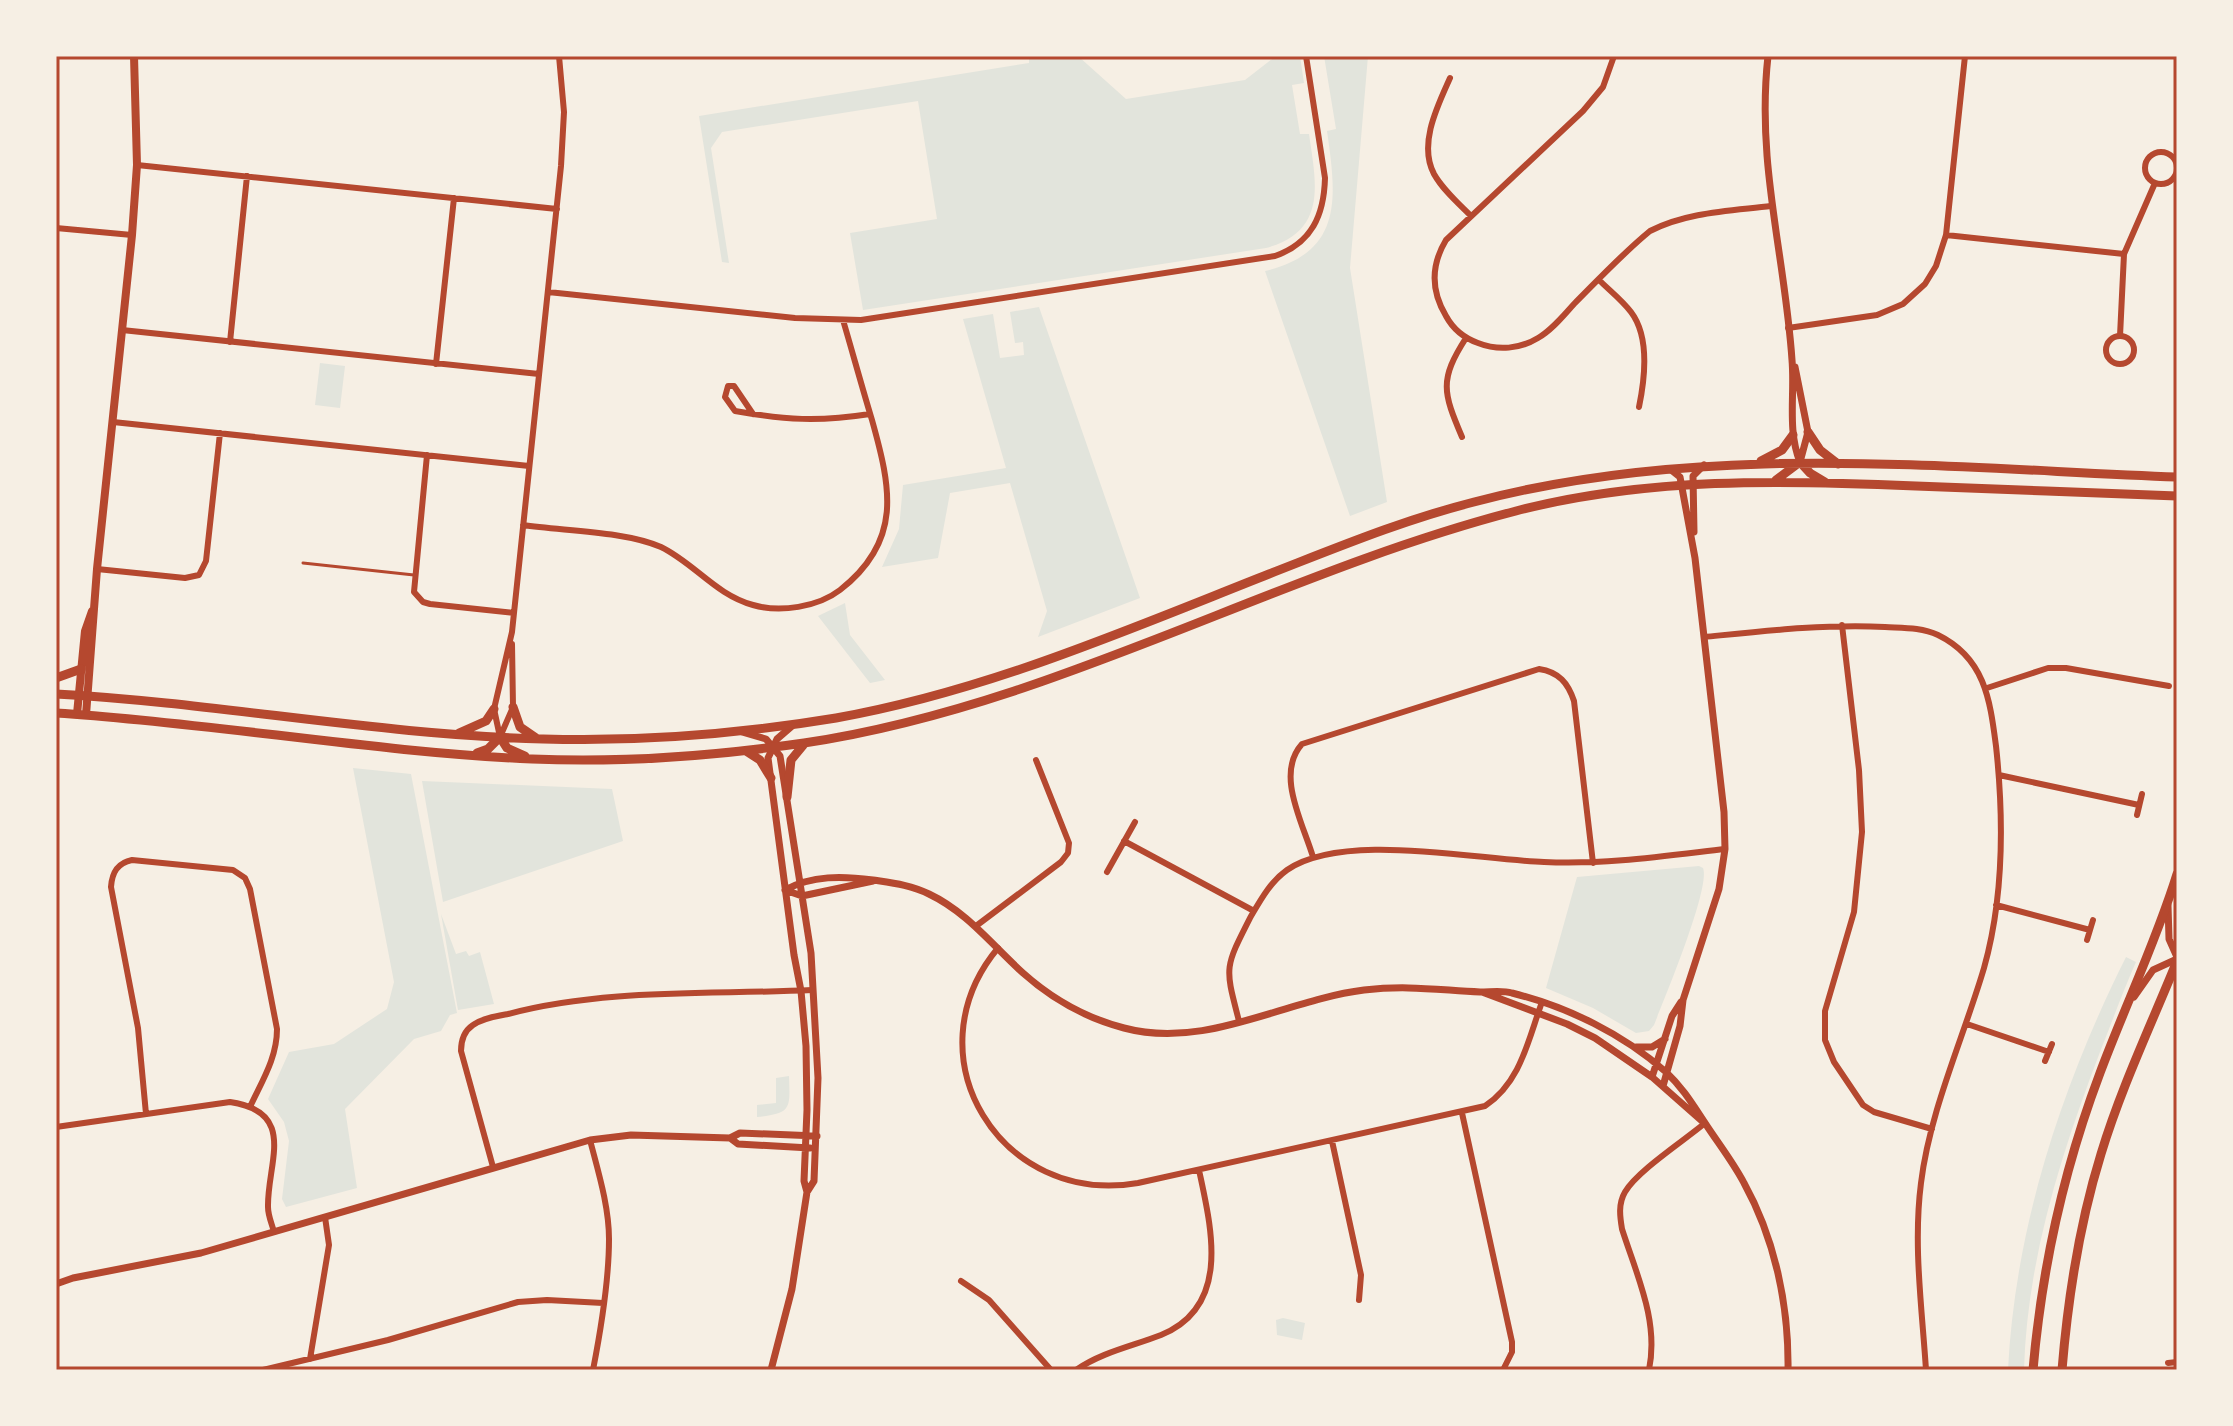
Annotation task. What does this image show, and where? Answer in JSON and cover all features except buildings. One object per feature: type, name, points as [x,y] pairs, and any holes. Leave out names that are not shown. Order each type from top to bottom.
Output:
[{"type":"main road","points":[[82,715],[94,631],[93,607],[132,235],[137,165],[134,56]]},
{"type":"main road","points":[[1808,432],[1820,450],[1838,464]]},
{"type":"main road","points":[[1758,462],[1782,450],[1793,435]]},
{"type":"main road","points":[[56,694],[456,735],[635,739],[736,731],[879,709],[989,680],[1080,649],[1374,533],[1451,508],[1582,478],[1668,467],[1758,462],[2177,477]]},
{"type":"main road","points":[[1773,481],[1800,462]]},
{"type":"main road","points":[[1800,462],[1810,473],[1826,482]]},
{"type":"main road","points":[[1932,486],[1933,467]]},
{"type":"main road","points":[[2134,475],[2134,495]]},
{"type":"main road","points":[[56,713],[466,755],[533,759],[636,759],[746,751],[883,727],[994,699],[1087,667],[1380,551],[1523,509],[1608,494],[1773,481],[2177,496]]},
{"type":"main road","points":[[1374,533],[1380,551]]},
{"type":"main road","points":[[83,696],[81,669],[85,631],[93,607]]},
{"type":"main road","points":[[1080,649],[1087,667]]},
{"type":"main road","points":[[56,678],[81,669]]},
{"type":"main road","points":[[513,707],[520,727],[539,739]]},
{"type":"main road","points":[[456,735],[486,721],[494,709]]},
{"type":"main road","points":[[466,755],[488,749],[500,737]]},
{"type":"main road","points":[[500,737],[507,748],[533,759]]},
{"type":"main road","points":[[787,797],[791,760],[805,743]]},
{"type":"main road","points":[[746,751],[760,760],[771,778]]},
{"type":"main road","points":[[2033,1370],[2040,1296],[2057,1206],[2100,1072],[2177,874]]},
{"type":"main road","points":[[2062,1370],[2067,1310],[2091,1187],[2124,1088],[2177,959]]},
{"type":"main road","points":[[2164,993],[2177,985]]},
{"type":"street","points":[[500,737],[513,707],[512,632],[557,209],[564,112],[559,56]]},
{"type":"street","points":[[548,292],[795,318],[843,320],[910,314],[1275,256],[1290,250],[1308,235],[1317,221],[1324,196],[1325,178],[1306,56]]},
{"type":"street","points":[[1614,56],[1597,96],[1446,240],[1435,267],[1434,284],[1440,307],[1449,322],[1466,338],[1499,348],[1523,345],[1551,328],[1650,231],[1668,222],[1771,206]]},
{"type":"street","points":[[1768,56],[1765,124],[1771,206],[1792,360],[1793,435],[1800,462]]},
{"type":"street","points":[[1788,328],[1877,315],[1903,304],[1925,284],[1936,266],[1946,235],[1965,56]]},
{"type":"street","points":[[1450,78],[1434,115],[1428,147],[1429,161],[1442,186],[1471,216]]},
{"type":"street","points":[[2157,153],[2167,154],[2175,161],[2176,174],[2165,183],[2155,183],[2146,174],[2146,163],[2157,153]]},
{"type":"street","points":[[137,165],[557,209]]},
{"type":"street","points":[[230,342],[247,176]]},
{"type":"street","points":[[2120,336],[2124,254],[2155,183]]},
{"type":"street","points":[[436,364],[454,198]]},
{"type":"street","points":[[56,228],[132,235]]},
{"type":"street","points":[[1946,235],[2124,254]]},
{"type":"street","points":[[1599,280],[1638,323],[1643,341],[1644,369],[1639,407]]},
{"type":"street","points":[[523,525],[650,543],[687,564],[715,588],[753,605],[782,608],[823,600],[837,593],[867,565],[885,530],[889,499],[887,477],[843,320]]},
{"type":"street","points":[[122,330],[539,374]]},
{"type":"street","points":[[2120,336],[2132,341],[2135,350],[2131,359],[2119,364],[2110,360],[2106,348],[2111,339],[2120,336]]},
{"type":"street","points":[[1462,437],[1446,393],[1447,374],[1466,338]]},
{"type":"street","points":[[1792,360],[1800,384],[1808,432],[1800,462]]},
{"type":"street","points":[[753,414],[738,389],[728,386],[725,397],[735,411],[782,420],[814,421],[870,414]]},
{"type":"street","points":[[113,422],[529,466]]},
{"type":"street","points":[[97,569],[185,578],[199,575],[206,561],[220,433]]},
{"type":"street","points":[[427,455],[414,592],[423,602],[514,613]]},
{"type":"street","points":[[1687,486],[1704,465]]},
{"type":"street","points":[[1663,1086],[1680,1026],[1683,1000],[1719,889],[1725,849],[1724,812],[1687,486],[1668,467]]},
{"type":"street","points":[[1704,637],[1842,625],[1919,628],[1936,634],[1965,655],[1987,688],[1999,775],[2001,841],[1996,905],[1985,965],[1932,1129],[1921,1182],[1918,1219],[1926,1370]]},
{"type":"street","points":[[1842,625],[1859,770],[1862,842],[1854,912],[1825,1011],[1825,1040],[1834,1062],[1863,1105],[1874,1112],[1932,1129]]},
{"type":"street","points":[[500,737],[494,709],[512,632]]},
{"type":"street","points":[[1987,688],[2048,668],[2066,668],[2169,686]]},
{"type":"street","points":[[1313,857],[1289,777],[1292,758],[1302,744],[1539,669],[1559,676],[1567,684],[1574,701],[1593,863]]},
{"type":"street","points":[[796,724],[783,732],[768,758],[801,991],[808,1079],[804,1181],[807,1192]]},
{"type":"street","points":[[736,731],[757,735],[774,747],[780,756],[811,953],[818,1078],[814,1181],[807,1192],[792,1289],[771,1370]]},
{"type":"street","points":[[976,926],[1061,862],[1068,853],[1069,843],[1036,760]]},
{"type":"street","points":[[1999,775],[2139,805]]},
{"type":"street","points":[[2137,815],[2142,794]]},
{"type":"street","points":[[1107,872],[1135,822]]},
{"type":"street","points":[[1124,841],[1254,911]]},
{"type":"street","points":[[1239,1021],[1228,979],[1231,956],[1254,911],[1279,877],[1313,857],[1338,853],[1412,851],[1541,862],[1593,863],[1725,849]]},
{"type":"street","points":[[146,1114],[138,1028],[111,887],[115,870],[132,860],[233,870],[245,878],[250,889],[277,1029],[277,1047],[250,1107]]},
{"type":"street","points":[[785,890],[800,882],[854,876],[905,884],[929,893],[976,926],[1047,992],[1099,1020],[1155,1033],[1183,1033],[1360,991],[1421,986],[1482,992],[1508,991],[1590,1022],[1630,1045],[1667,1073],[1693,1102],[1746,1186],[1770,1245],[1785,1313],[1788,1370]]},
{"type":"street","points":[[785,890],[802,896],[875,880]]},
{"type":"street","points":[[2128,1005],[2153,970],[2177,959],[2169,939],[2168,903]]},
{"type":"street","points":[[1996,905],[2090,930]]},
{"type":"street","points":[[2087,940],[2093,920]]},
{"type":"street","points":[[998,948],[982,967],[964,1015],[962,1040],[967,1079],[977,1104],[1006,1145],[1036,1169],[1066,1181],[1098,1187],[1120,1187],[1485,1106],[1499,1097],[1511,1083],[1542,1002]]},
{"type":"street","points":[[493,1167],[461,1051],[463,1037],[470,1026],[479,1021],[529,1008],[593,998],[812,990]]},
{"type":"street","points":[[1482,992],[1538,1012],[1595,1038],[1652,1077],[1705,1123]]},
{"type":"street","points":[[1652,1077],[1672,1016],[1683,1000]]},
{"type":"street","points":[[1967,1024],[2051,1048],[2045,1061]]},
{"type":"street","points":[[1630,1045],[1652,1047],[1665,1039]]},
{"type":"street","points":[[805,1041],[815,1040]]},
{"type":"street","points":[[808,1079],[818,1078]]},
{"type":"street","points":[[56,1127],[230,1102],[250,1107],[265,1118],[276,1143],[268,1210],[274,1232]]},
{"type":"street","points":[[807,1110],[818,1109]]},
{"type":"street","points":[[1462,1113],[1512,1342],[1512,1352],[1503,1370]]},
{"type":"street","points":[[1649,1370],[1653,1347],[1652,1326],[1622,1229],[1622,1200],[1632,1183],[1705,1123]]},
{"type":"street","points":[[56,1284],[201,1253],[590,1140],[631,1135],[730,1138],[740,1133],[817,1136]]},
{"type":"street","points":[[730,1138],[738,1144],[816,1149]]},
{"type":"street","points":[[590,1140],[607,1212],[609,1239],[593,1370]]},
{"type":"street","points":[[1332,1141],[1361,1275],[1359,1300]]},
{"type":"street","points":[[1076,1370],[1107,1354],[1169,1331],[1184,1321],[1196,1307],[1211,1272],[1213,1252],[1212,1231],[1199,1170]]},
{"type":"street","points":[[310,1359],[329,1245],[325,1217]]},
{"type":"street","points":[[56,1275],[73,1278]]},
{"type":"street","points":[[961,1281],[989,1300],[1051,1370]]},
{"type":"street","points":[[263,1370],[388,1340],[518,1302],[603,1303]]},
{"type":"street","points":[[2168,1363],[2177,1362]]},
{"type":"lane","points":[[303,563],[414,575]]},
{"type":"shaded area","points":[[1029,56],[1078,56],[1126,99],[1245,80],[1276,56],[1300,56],[1304,83],[1292,85],[1300,134],[1309,134],[1312,152],[1315,187],[1309,217],[1300,230],[1266,248],[863,310],[850,233],[937,219],[918,101],[722,132],[711,148],[729,263],[722,262],[699,116],[1029,63]]},
{"type":"shaded area","points":[[1324,56],[1368,56],[1350,268],[1387,502],[1350,516],[1265,271],[1291,262],[1310,250],[1322,235],[1329,218],[1332,177],[1327,131],[1336,129]]},
{"type":"shaded area","points":[[1039,307],[1140,598],[1038,637],[1047,611],[1010,483],[950,493],[938,558],[882,567],[899,529],[903,485],[1006,468],[963,319],[993,314],[1000,358],[1024,355],[1023,342],[1015,343],[1010,312]]},
{"type":"shaded area","points":[[320,363],[345,366],[340,408],[315,405]]},
{"type":"shaded area","points":[[845,603],[850,635],[885,680],[870,683],[818,616]]},
{"type":"shaded area","points":[[353,768],[411,774],[457,1013],[450,1015],[441,1031],[414,1039],[345,1109],[357,1188],[286,1207],[282,1199],[289,1141],[284,1122],[268,1099],[289,1052],[334,1044],[387,1009],[394,982]]},
{"type":"shaded area","points":[[422,781],[612,789],[623,841],[443,902]]},
{"type":"shaded area","points":[[1703,868],[1704,879],[1694,919],[1654,1025],[1649,1031],[1636,1033],[1593,1008],[1546,988],[1577,877]]},
{"type":"shaded area","points":[[441,914],[456,954],[466,951],[469,956],[480,952],[494,1004],[458,1010]]},
{"type":"shaded area","points":[[2126,957],[2136,962],[2086,1090],[2048,1208],[2032,1288],[2024,1370],[2008,1370],[2020,1263],[2046,1158],[2082,1055]]},
{"type":"shaded area","points":[[789,1076],[789,1102],[783,1111],[757,1117],[757,1105],[776,1103],[776,1078]]},
{"type":"shaded area","points":[[1283,1318],[1305,1323],[1302,1340],[1277,1335],[1276,1320]]}]
